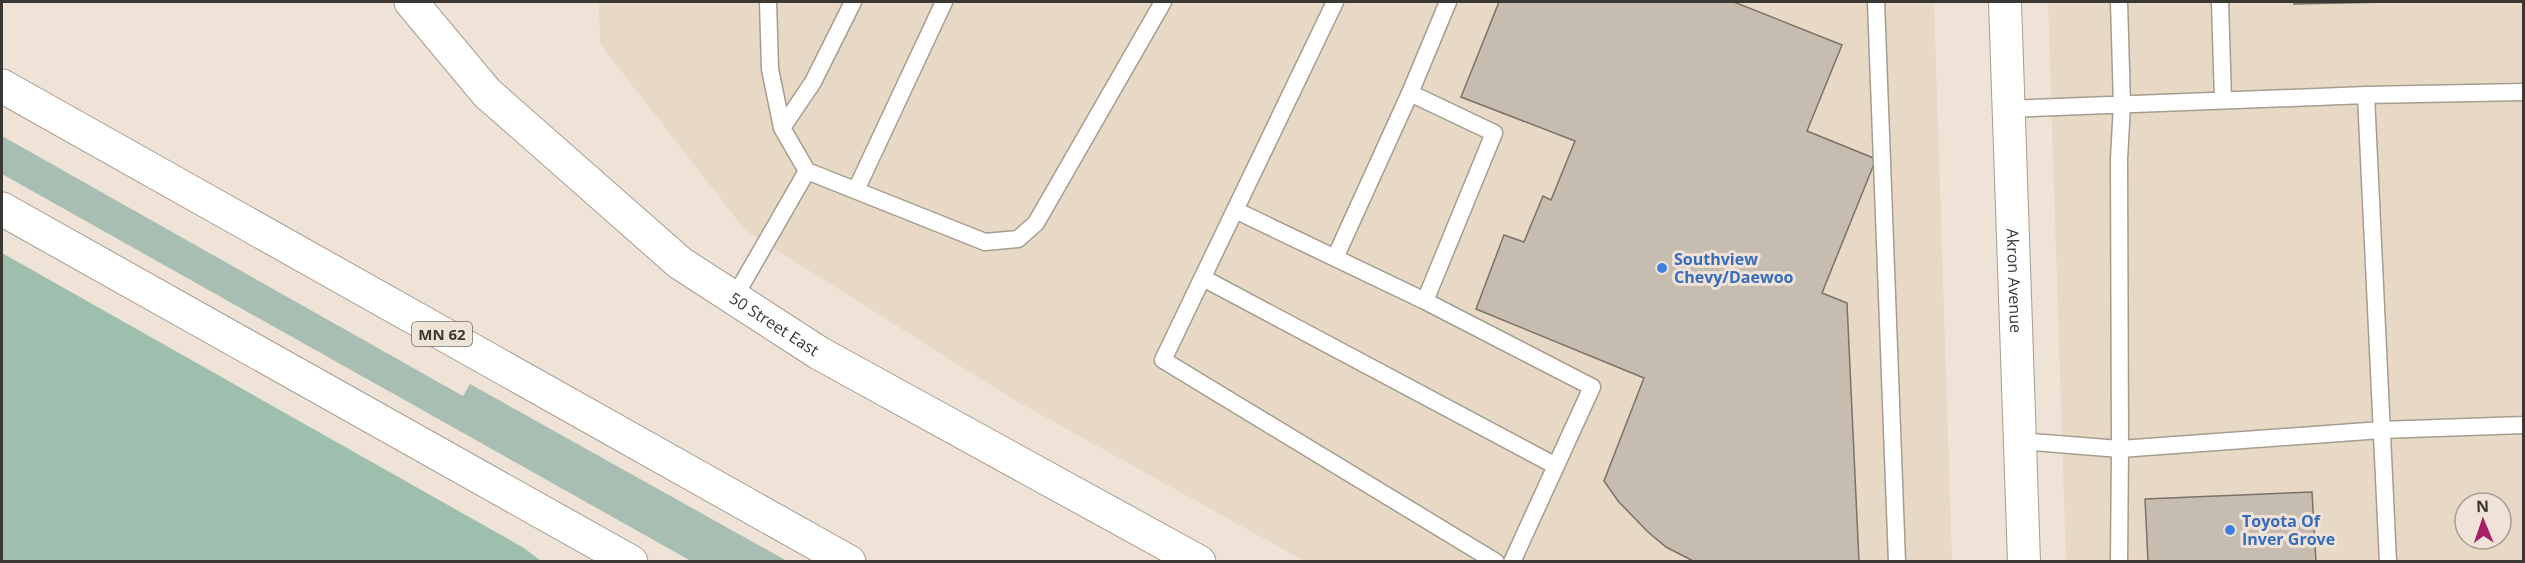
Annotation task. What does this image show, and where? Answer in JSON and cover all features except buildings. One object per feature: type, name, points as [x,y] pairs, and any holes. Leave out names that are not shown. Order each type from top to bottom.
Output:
[{"type":"main road","name":"50 Street East","points":[[411,2],[487,93],[680,263],[819,352],[1199,561]]},
{"type":"main road","name":"MN 62","points":[[2,86],[849,561]]},
{"type":"main road","points":[[2,209],[626,560]]},
{"type":"street","name":"Akron Avenue","points":[[2005,2],[2024,561]]},
{"type":"lane","points":[[768,2],[770,69],[782,128],[807,171],[985,242],[1018,239],[1036,223],[1163,2]]},
{"type":"lane","points":[[782,128],[813,82],[853,2]]},
{"type":"lane","points":[[856,190],[944,2]]},
{"type":"lane","points":[[1335,2],[1163,360],[1496,561]]},
{"type":"lane","points":[[1335,258],[1410,93],[1448,2]]},
{"type":"lane","points":[[1876,2],[1897,561]]},
{"type":"lane","points":[[2119,2],[2122,105],[2119,159],[2121,449],[2119,561]]},
{"type":"lane","points":[[2220,2],[2223,100]]},
{"type":"lane","points":[[1410,93],[1494,133],[1425,301]]},
{"type":"lane","points":[[2009,110],[2366,95],[2523,93]]},
{"type":"lane","points":[[2366,95],[2388,561]]},
{"type":"lane","points":[[734,298],[807,171]]},
{"type":"lane","points":[[1235,210],[1425,301],[1592,387],[1512,561]]},
{"type":"lane","points":[[1203,278],[1556,466]]},
{"type":"lane","points":[[2020,441],[2121,449],[2382,430],[2523,425]]},
{"type":"shaded area","points":[[599,2],[1934,2],[1952,561],[1304,561],[1011,398],[745,230],[600,44]]},
{"type":"shaded area","points":[[2048,2],[2523,2],[2523,561],[2066,561]]},
{"type":"green space","points":[[2,136],[463,396],[470,384],[787,561],[691,561],[2,174]]},
{"type":"green space","points":[[2,253],[524,548],[541,561],[2,561]]},
{"type":"place","name":"Southview Chevy/Daewoo","points":[[1662,268]]},
{"type":"place","name":"Toyota Of Inver Grove","points":[[2230,530]]}]
